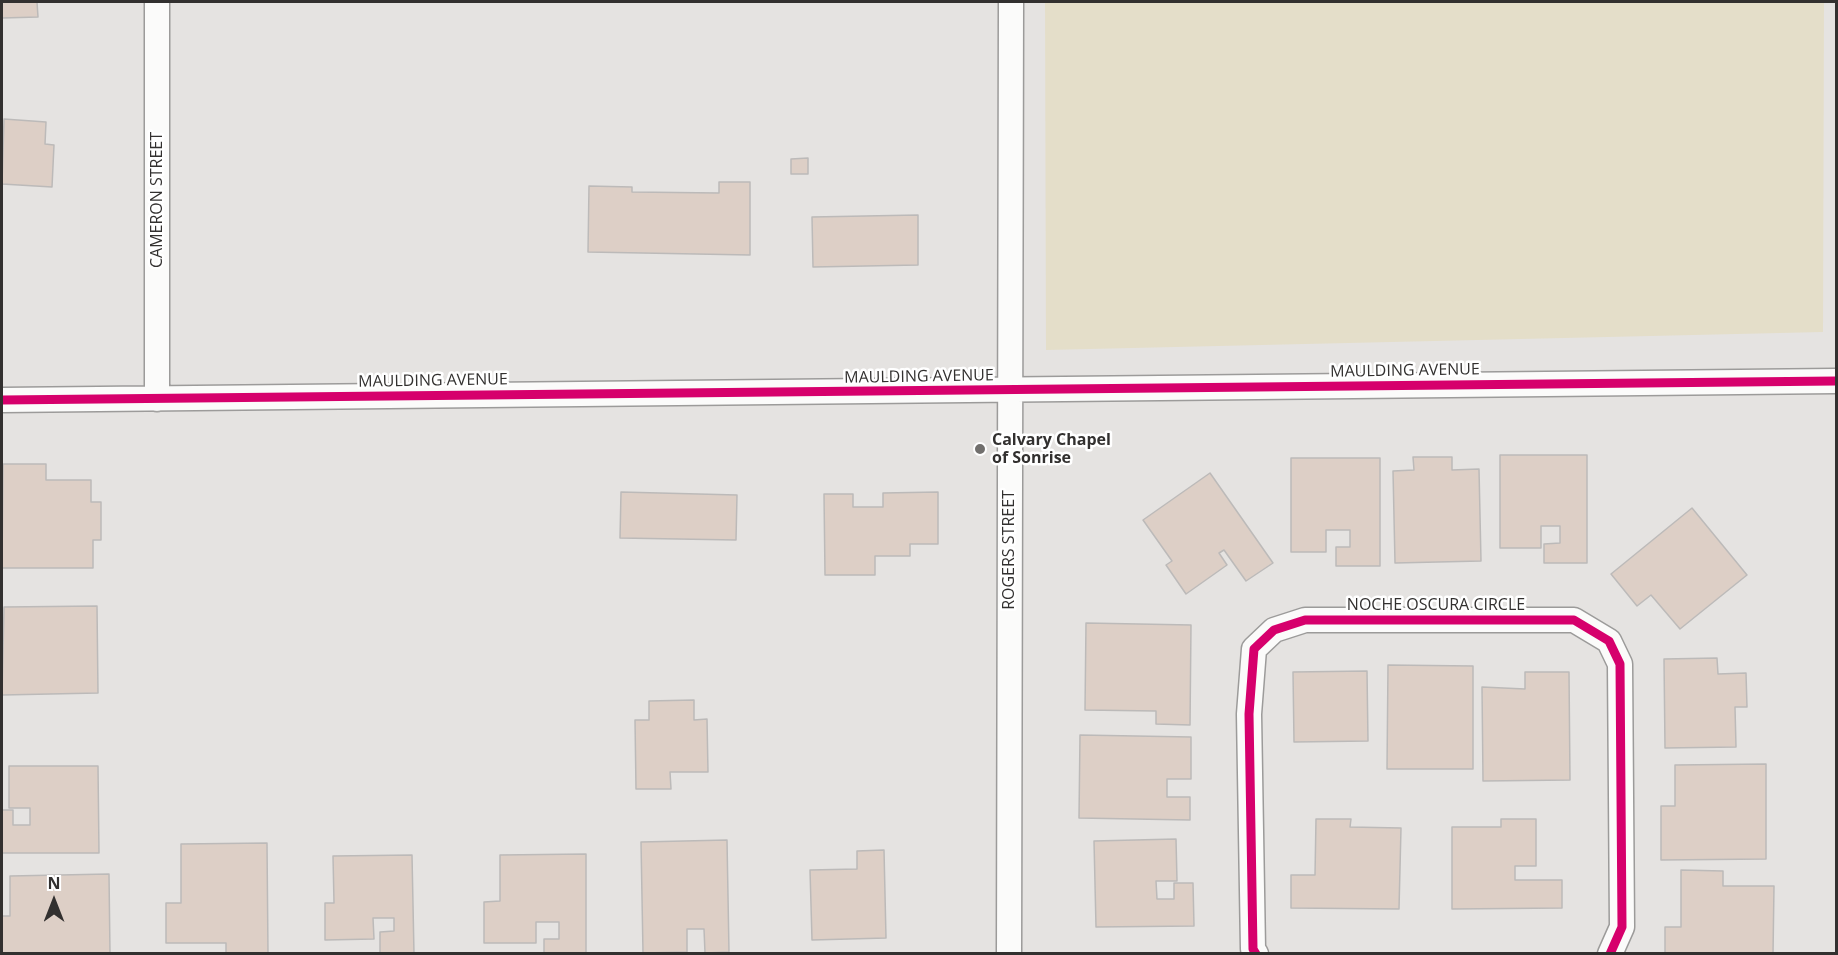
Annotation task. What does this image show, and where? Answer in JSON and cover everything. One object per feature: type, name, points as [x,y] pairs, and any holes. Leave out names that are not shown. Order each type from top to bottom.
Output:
[{"type":"street","name":"CAMERON STREET","points":[[157,2],[158,399]]},
{"type":"street","name":"ROGERS STREET","points":[[1009,954],[1011,2]]},
{"type":"street","name":"MAULDING AVENUE","points":[[2,400],[1836,381]]},
{"type":"street","name":"NOCHE OSCURA CIRCLE","points":[[1256,954],[1253,950],[1249,714],[1254,649],[1274,630],[1305,620],[1574,620],[1609,641],[1620,664],[1622,927],[1610,954]]},
{"type":"sand","points":[[1045,2],[1824,2],[1823,332],[1046,350]]},
{"type":"building","points":[[2,2],[37,2],[38,17],[2,18]]},
{"type":"building","points":[[4,119],[46,122],[45,144],[54,145],[52,187],[2,184]]},
{"type":"building","points":[[808,158],[808,174],[791,174],[791,159]]},
{"type":"building","points":[[719,182],[750,182],[750,255],[588,252],[589,186],[632,187],[632,192],[719,193]]},
{"type":"building","points":[[918,215],[918,265],[813,267],[812,217]]},
{"type":"building","points":[[1500,455],[1587,455],[1587,563],[1544,563],[1544,544],[1560,543],[1560,526],[1541,526],[1541,548],[1500,548]]},
{"type":"building","points":[[1413,457],[1452,457],[1452,470],[1479,469],[1481,561],[1395,563],[1393,471],[1414,470]]},
{"type":"building","points":[[1291,458],[1380,458],[1380,566],[1336,566],[1336,547],[1350,547],[1350,530],[1326,530],[1326,552],[1291,552]]},
{"type":"building","points":[[3,464],[46,464],[46,480],[91,480],[91,502],[101,502],[101,540],[93,540],[93,568],[2,568]]},
{"type":"building","points":[[1210,473],[1273,563],[1246,581],[1224,550],[1219,553],[1227,565],[1186,594],[1166,565],[1172,561],[1143,520]]},
{"type":"building","points":[[621,492],[737,495],[736,540],[620,538]]},
{"type":"building","points":[[938,492],[938,544],[910,544],[910,556],[875,556],[875,575],[825,575],[824,494],[853,494],[853,507],[883,507],[883,493]]},
{"type":"building","points":[[1692,508],[1747,575],[1680,629],[1651,595],[1637,606],[1611,574]]},
{"type":"building","points":[[97,606],[98,693],[2,695],[4,607]]},
{"type":"building","points":[[1086,623],[1191,625],[1190,725],[1156,724],[1156,711],[1085,710]]},
{"type":"building","points":[[1717,658],[1718,674],[1746,673],[1747,707],[1735,707],[1736,747],[1665,748],[1664,659]]},
{"type":"building","points":[[1388,665],[1473,666],[1473,769],[1387,769]]},
{"type":"building","points":[[1367,671],[1368,741],[1294,742],[1293,672]]},
{"type":"building","points":[[1525,672],[1569,672],[1570,780],[1483,781],[1482,687],[1525,689]]},
{"type":"building","points":[[694,700],[694,720],[707,719],[708,772],[670,772],[671,789],[636,789],[635,720],[649,720],[649,701]]},
{"type":"building","points":[[1080,735],[1191,737],[1191,779],[1167,779],[1167,797],[1190,797],[1190,820],[1079,818]]},
{"type":"building","points":[[1766,764],[1766,859],[1661,860],[1661,806],[1675,806],[1675,765]]},
{"type":"building","points":[[9,766],[98,766],[99,853],[2,853],[2,810],[13,810],[13,825],[30,825],[30,808],[9,808]]},
{"type":"building","points":[[1316,819],[1351,819],[1350,827],[1401,828],[1399,909],[1291,908],[1291,875],[1315,875]]},
{"type":"building","points":[[1501,819],[1536,819],[1536,866],[1515,866],[1515,880],[1562,880],[1562,908],[1452,909],[1452,827],[1501,827]]},
{"type":"building","points":[[1176,839],[1177,881],[1156,881],[1157,899],[1174,899],[1174,883],[1193,883],[1194,926],[1096,927],[1094,841]]},
{"type":"building","points":[[727,840],[729,952],[705,953],[704,929],[687,929],[687,952],[643,953],[641,842]]},
{"type":"building","points":[[267,843],[268,954],[226,954],[226,943],[166,943],[166,903],[181,903],[181,844]]},
{"type":"building","points":[[884,850],[886,938],[812,940],[810,870],[857,869],[857,851]]},
{"type":"building","points":[[586,854],[586,954],[544,954],[544,939],[559,939],[559,922],[536,922],[536,943],[484,943],[484,902],[500,901],[500,855]]},
{"type":"building","points":[[412,855],[414,954],[380,954],[380,932],[394,931],[394,918],[373,918],[374,939],[325,940],[325,903],[334,903],[333,856]]},
{"type":"building","points":[[1681,870],[1723,871],[1723,886],[1774,886],[1773,954],[1665,954],[1665,927],[1681,927]]},
{"type":"building","points":[[109,874],[110,954],[2,954],[2,916],[10,916],[10,876]]},
{"type":"cycle path","points":[[2,400],[1836,381]]},
{"type":"cycle path","points":[[1256,954],[1253,949],[1249,714],[1254,649],[1274,630],[1305,620],[1574,620],[1609,641],[1620,664],[1622,927],[1610,954]]},
{"type":"place","name":"Calvary Chapel of Sonrise","points":[[980,449]]}]
